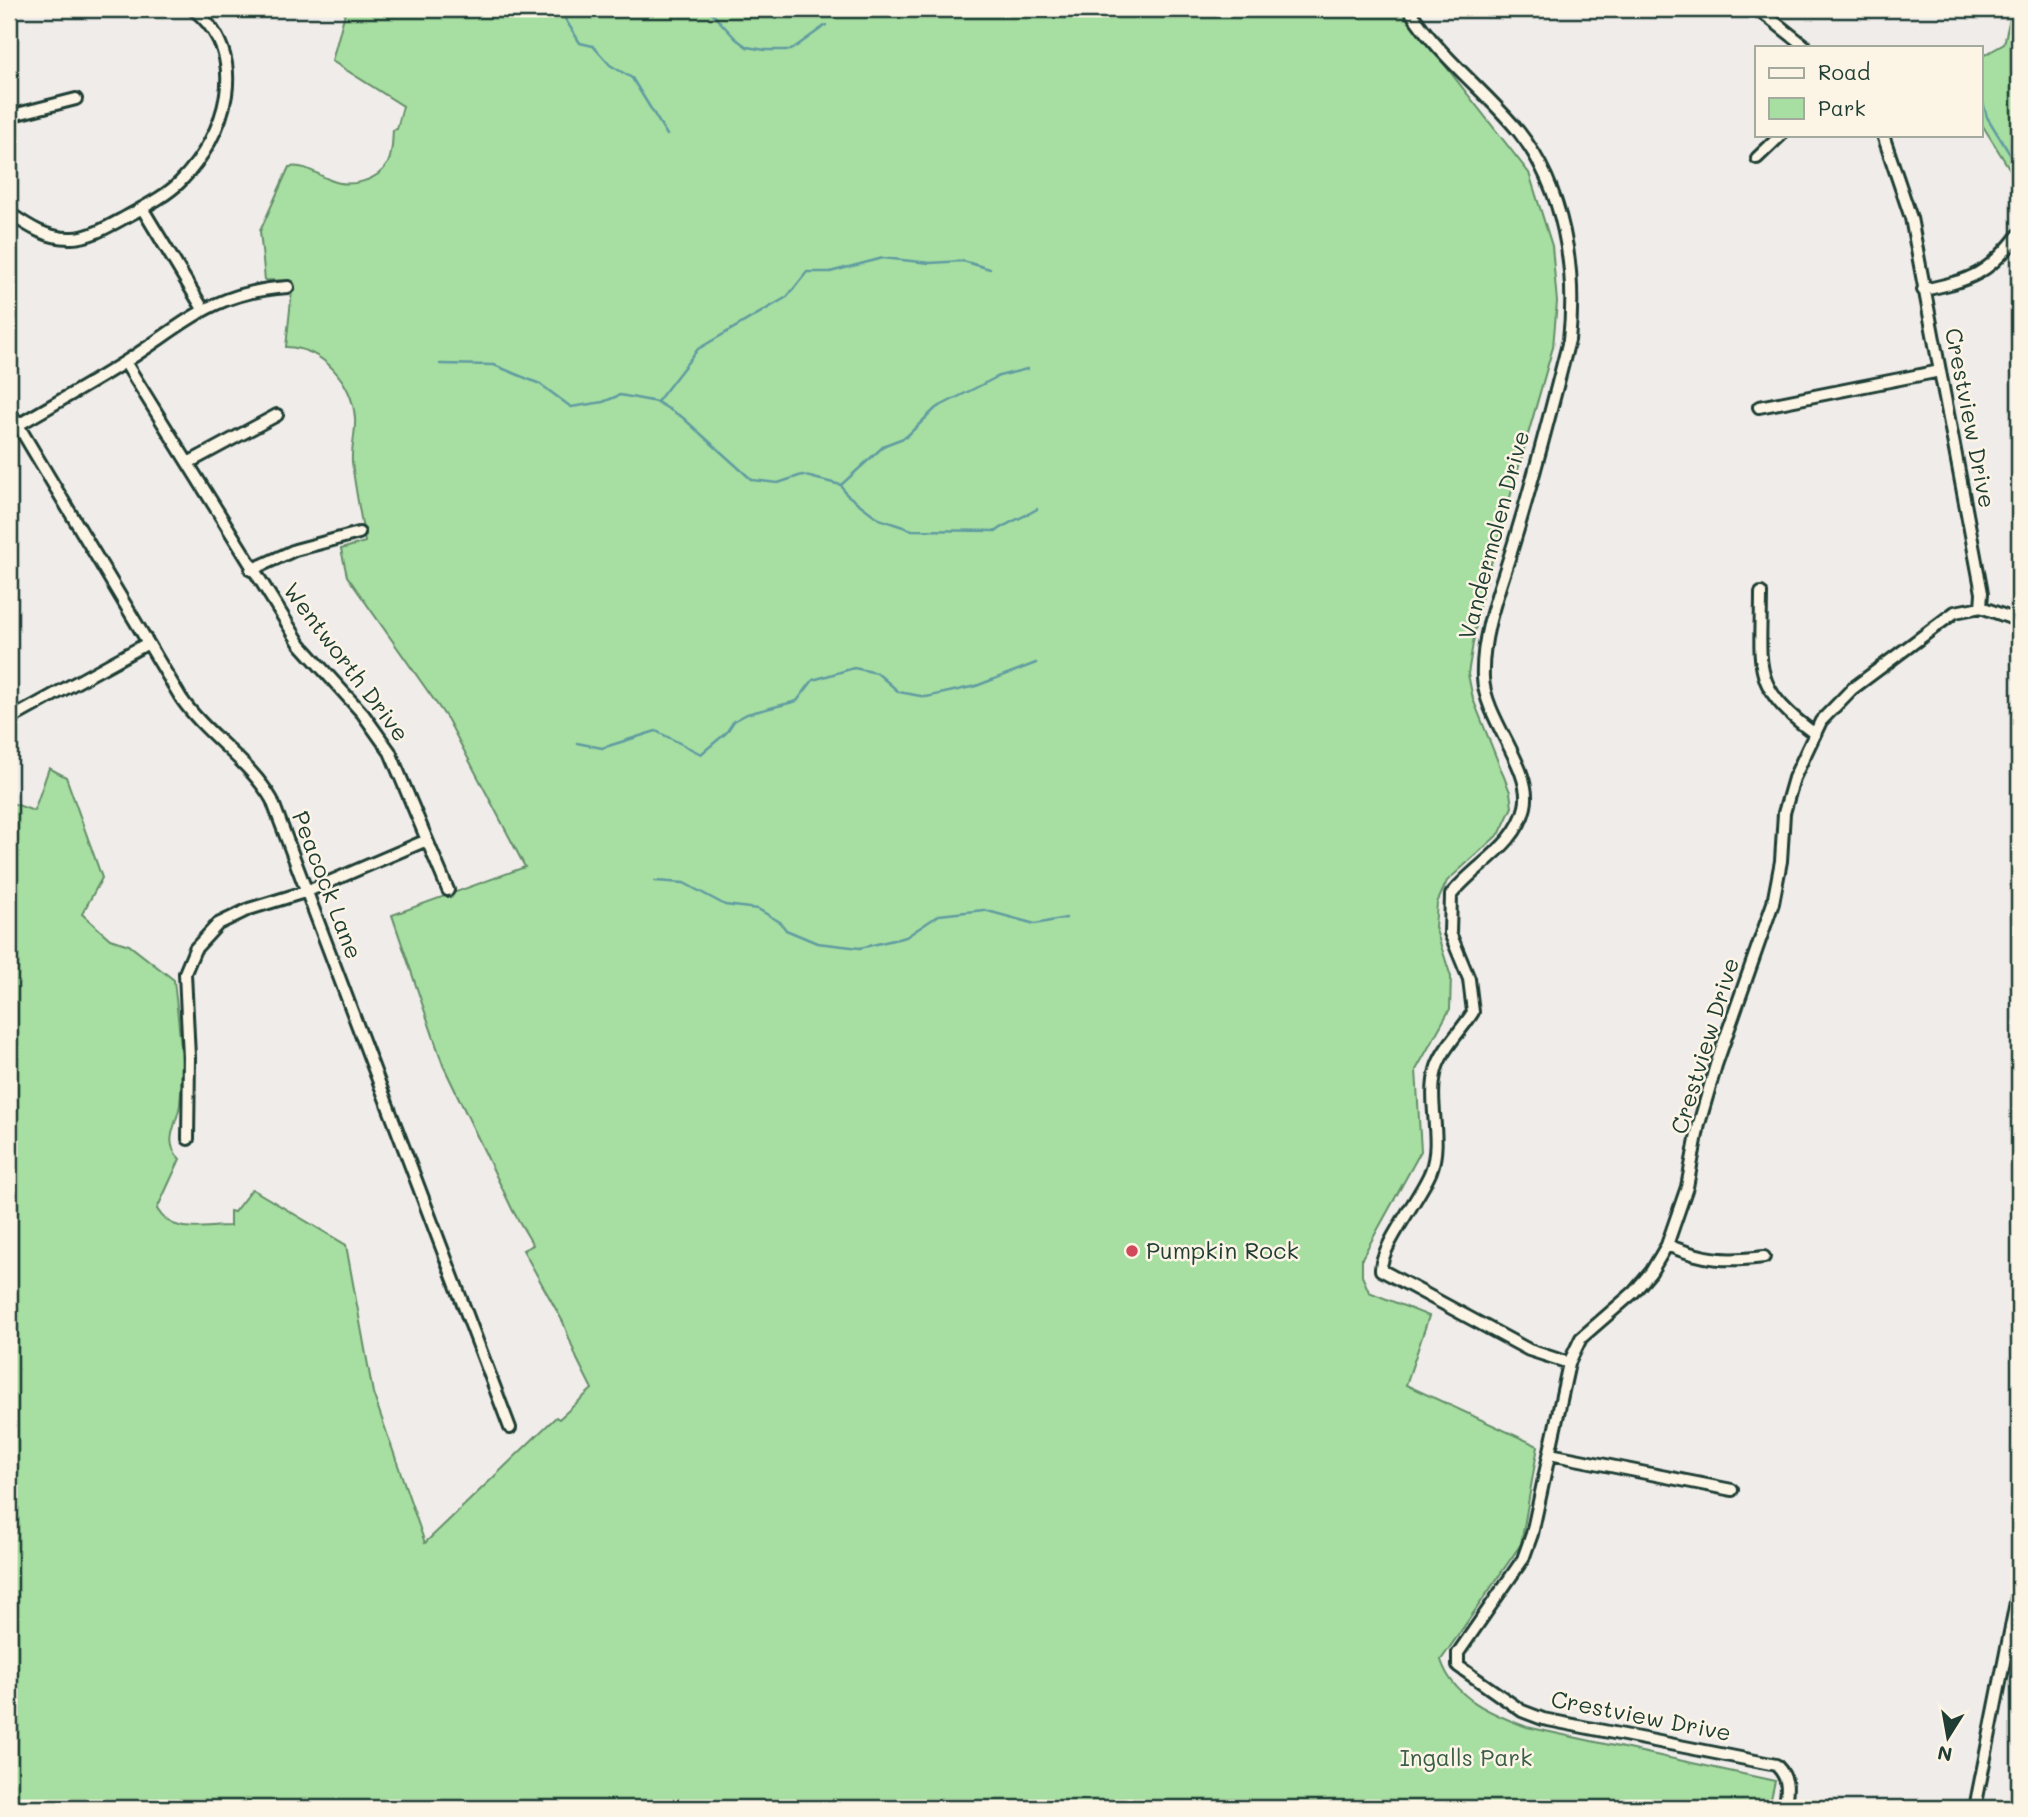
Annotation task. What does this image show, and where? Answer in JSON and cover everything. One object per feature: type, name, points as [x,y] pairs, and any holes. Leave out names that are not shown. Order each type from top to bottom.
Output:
[{"type":"street","points":[[9,213],[35,231],[73,238],[106,228],[179,183],[199,158],[213,133],[226,100],[230,73],[222,45],[207,20],[193,9]]},
{"type":"street","name":"Vandermolen Drive","points":[[1409,9],[1445,57],[1518,132],[1539,164],[1555,201],[1565,241],[1572,310],[1569,340],[1497,597],[1484,660],[1483,679],[1487,699],[1528,796],[1521,823],[1513,835],[1451,895],[1450,933],[1469,979],[1473,1012],[1436,1067],[1432,1092],[1435,1156],[1416,1201],[1381,1258],[1381,1270],[1529,1350],[1569,1363]]},
{"type":"street","points":[[1758,9],[1805,46]]},
{"type":"street","points":[[9,116],[75,99]]},
{"type":"street","points":[[1757,158],[1780,136]]},
{"type":"street","name":"Crestview Drive","points":[[1784,1808],[1788,1790],[1786,1775],[1776,1765],[1542,1719],[1522,1711],[1458,1667],[1458,1653],[1523,1559],[1532,1534],[1569,1363],[1581,1338],[1634,1292],[1651,1272],[1667,1245],[1687,1187],[1699,1124],[1716,1065],[1773,903],[1781,861],[1784,813],[1794,778],[1821,721],[1852,689],[1955,612],[1981,607],[1982,593],[1905,192],[1883,136]]},
{"type":"street","points":[[142,208],[203,309]]},
{"type":"street","points":[[1923,290],[1962,282],[1996,263],[2019,234]]},
{"type":"street","points":[[18,425],[125,362],[203,309],[236,294],[288,287]]},
{"type":"street","name":"Wentworth Drive","points":[[125,362],[251,570],[300,644],[363,713],[390,752],[449,891]]},
{"type":"street","points":[[1759,407],[1940,371]]},
{"type":"street","name":"Peacock Lane","points":[[9,410],[194,716],[268,793],[308,891],[510,1428]]},
{"type":"street","points":[[188,463],[277,415]]},
{"type":"street","points":[[251,570],[295,550],[359,533]]},
{"type":"street","points":[[1761,593],[1761,667],[1770,694],[1789,715],[1815,734]]},
{"type":"street","points":[[1981,607],[2019,621]]},
{"type":"street","points":[[19,714],[148,643]]},
{"type":"street","points":[[188,1139],[189,1057],[185,973],[195,949],[218,924],[249,909],[308,891],[427,840]]},
{"type":"street","points":[[1667,1245],[1695,1256],[1728,1262],[1764,1257]]},
{"type":"street","points":[[1549,1454],[1732,1490]]},
{"type":"street","points":[[1975,1808],[2019,1587]]},
{"type":"green space","name":"Ingalls Park","points":[[346,9],[1401,9],[1529,173],[1552,246],[1557,302],[1553,347],[1479,606],[1468,674],[1473,699],[1510,792],[1512,807],[1500,833],[1447,881],[1437,903],[1435,927],[1451,977],[1450,1009],[1416,1070],[1421,1151],[1362,1258],[1362,1276],[1369,1292],[1429,1316],[1406,1385],[1538,1446],[1521,1544],[1441,1660],[1455,1685],[1475,1703],[1527,1727],[1775,1781],[1769,1808],[9,1808],[9,802],[34,811],[49,768],[66,777],[102,878],[82,914],[110,939],[129,945],[174,980],[182,1073],[180,1104],[171,1139],[180,1159],[157,1209],[171,1223],[180,1226],[230,1226],[230,1211],[234,1212],[252,1189],[346,1245],[373,1393],[425,1543],[556,1417],[559,1419],[592,1389],[563,1322],[523,1250],[533,1245],[513,1211],[443,1065],[392,915],[525,867],[448,720],[347,576],[341,549],[365,542],[352,462],[355,424],[353,405],[342,380],[323,360],[312,353],[286,347],[293,281],[265,280],[260,231],[289,167],[305,168],[337,182],[354,183],[377,175],[390,159],[393,130],[397,129],[403,106],[332,61]]},
{"type":"green space","points":[[2012,9],[2019,9],[2019,184],[1982,125],[1982,56],[2004,44]]},
{"type":"waterway","points":[[708,9],[747,47],[765,50],[791,50],[826,25]]},
{"type":"waterway","points":[[564,17],[580,43],[593,46],[610,65],[632,78],[667,135]]},
{"type":"waterway","points":[[1982,99],[1987,117],[2011,156]]},
{"type":"waterway","points":[[2019,127],[2011,156],[2019,169]]},
{"type":"waterway","points":[[440,364],[494,365],[540,384],[571,407],[603,402],[620,395],[657,402],[698,349],[787,297],[807,272],[830,272],[883,258],[930,263],[963,261],[990,269]]},
{"type":"waterway","points":[[841,485],[885,445],[906,437],[936,408],[999,376],[1027,369]]},
{"type":"waterway","points":[[657,402],[682,417],[752,480],[778,483],[802,475],[841,485],[846,494],[879,519],[912,530],[997,531],[1037,509]]},
{"type":"waterway","points":[[577,743],[602,748],[656,731],[701,754],[726,733],[734,721],[747,714],[797,701],[813,680],[854,668],[877,673],[899,692],[926,697],[976,686],[1036,663]]},
{"type":"waterway","points":[[655,881],[684,883],[725,905],[758,909],[780,922],[786,930],[817,943],[860,948],[906,937],[939,915],[984,910],[1035,924],[1066,918]]},
{"type":"place","name":"Pumpkin Rock","points":[[1132,1251]]}]
